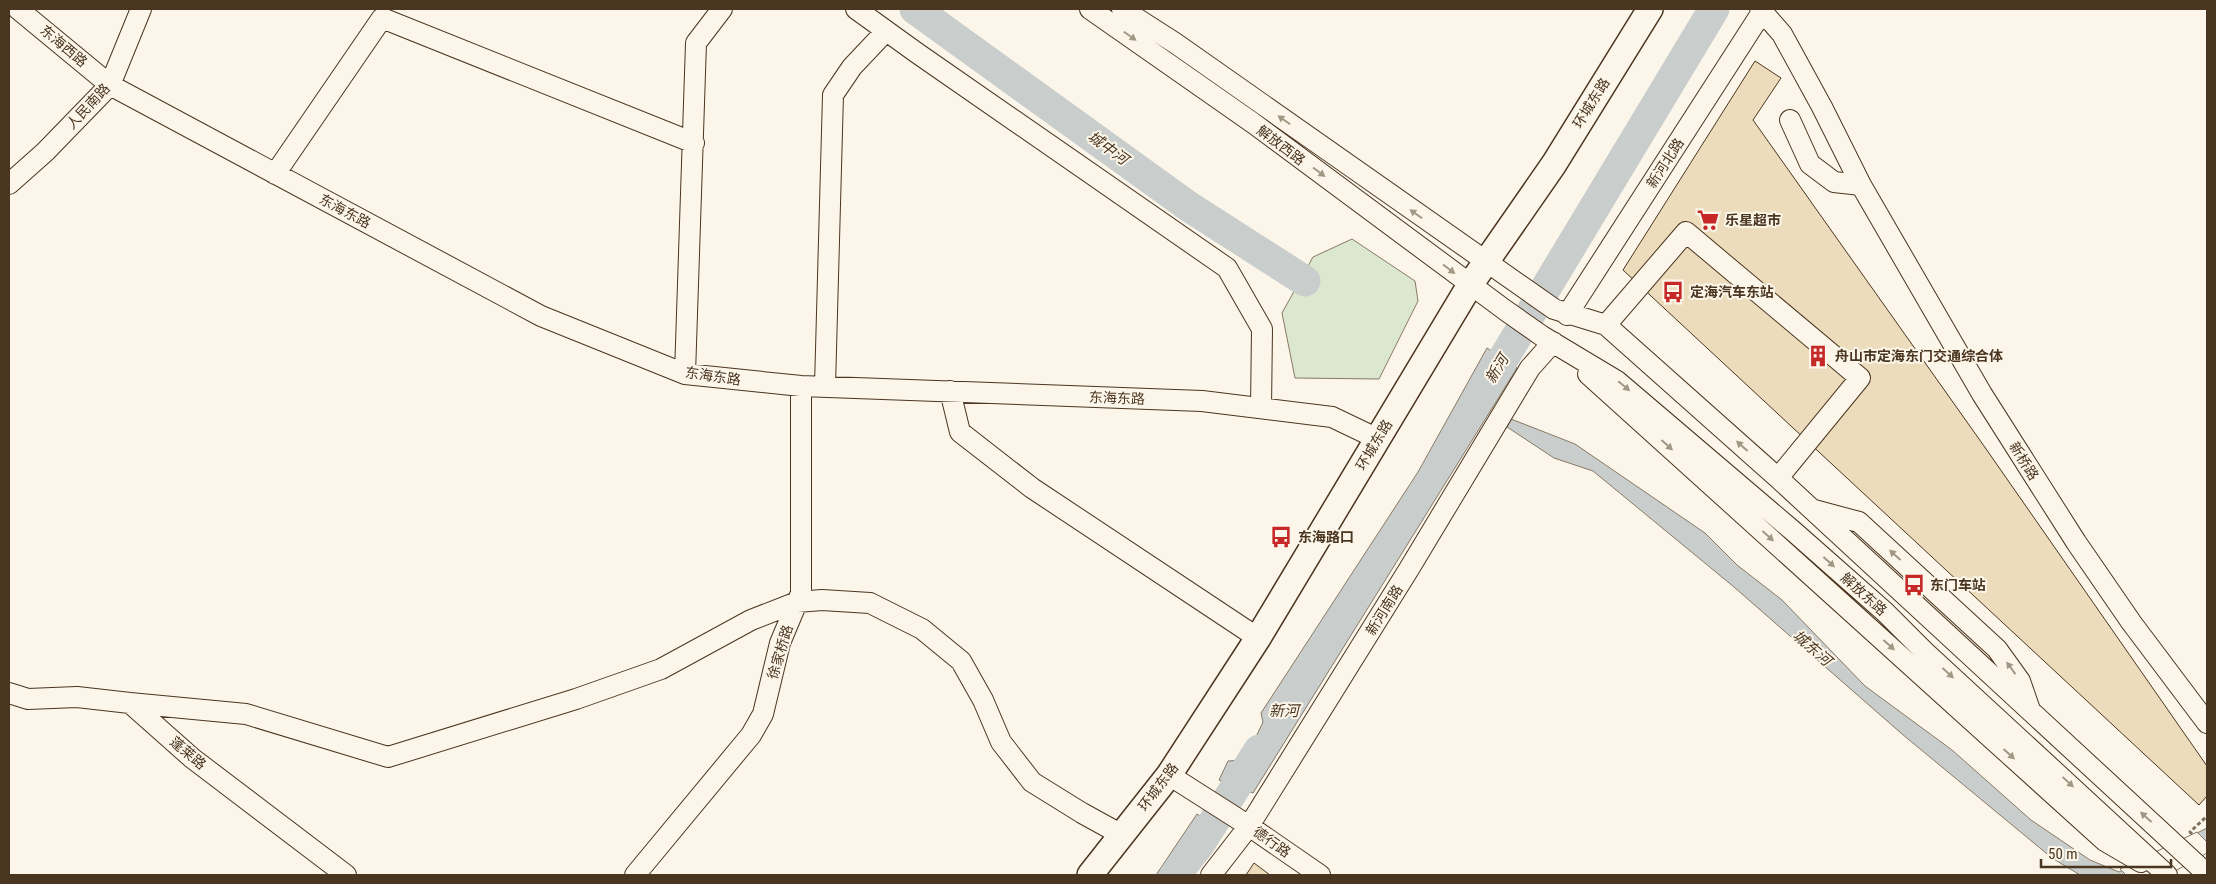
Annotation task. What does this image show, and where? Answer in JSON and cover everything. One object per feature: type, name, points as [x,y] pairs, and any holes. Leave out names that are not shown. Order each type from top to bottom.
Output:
[{"type":"main road","name":"环城东路","points":[[1090,875],[1169,775],[1258,638],[1470,285],[1554,164],[1650,9]]},
{"type":"street","name":"东海西路","points":[[18,9],[110,84]]},
{"type":"street","name":"人民南路","points":[[9,184],[45,152],[110,84],[141,9]]},
{"type":"street","points":[[685,374],[696,43],[722,9]]},
{"type":"street","points":[[856,9],[1227,268],[1262,329],[1261,408]]},
{"type":"street","name":"解放西路","points":[[1090,9],[1253,123],[1470,285],[1547,339]]},
{"type":"street","points":[[1122,9],[1176,43],[1484,263],[1560,312],[1606,325],[1778,478],[2207,874]]},
{"type":"street","name":"新桥路","points":[[1762,10],[1782,34],[1822,107],[1861,185],[1982,394],[2076,542],[2131,622],[2207,724]]},
{"type":"street","name":"新河北路","points":[[1560,312],[1762,10]]},
{"type":"street","points":[[275,174],[382,18],[694,143]]},
{"type":"street","points":[[825,386],[832,95],[852,67],[886,31]]},
{"type":"street","name":"东海东路","points":[[110,84],[541,316],[685,374],[801,386],[1202,401],[1332,417],[1378,439]]},
{"type":"street","points":[[1790,120],[1810,164],[1834,182],[1861,185]]},
{"type":"street","points":[[1606,325],[1686,232],[1860,378],[1778,478]]},
{"type":"street","points":[[1547,339],[2105,841],[2166,875]]},
{"type":"street","name":"解放东路","points":[[1547,339],[1616,380],[1792,530],[1885,612],[1924,651],[2166,875]]},
{"type":"street","name":"新河南路","points":[[1211,875],[1249,826],[1409,570],[1547,339]]},
{"type":"street","name":"徐家桥路","points":[[635,875],[751,735],[764,714],[780,643],[801,593],[801,386]]},
{"type":"street","points":[[950,391],[960,432],[1032,488],[1258,638]]},
{"type":"street","points":[[1792,530],[1810,509]]},
{"type":"street","points":[[9,692],[28,699],[77,697],[246,714],[388,757],[576,699],[661,669],[751,620],[797,602],[822,600],[870,603],[922,629],[961,661],[983,700],[1001,742],[1032,782],[1122,835]]},
{"type":"street","name":"蓬莱路","points":[[130,703],[192,758],[346,875]]},
{"type":"street","name":"德行路","points":[[1169,775],[1249,826],[1320,875]]},
{"type":"path","points":[[2196,838],[2190,832],[2207,816]]},
{"type":"green space","points":[[1352,239],[1415,281],[1418,301],[1379,379],[1295,378],[1282,313],[1313,257]]},
{"type":"water","name":"新河","points":[[1487,348],[1517,368],[1253,793],[1219,780],[1228,761],[1245,760],[1263,722],[1261,713],[1418,472]]},
{"type":"water","name":"城东河","points":[[1511,419],[1575,444],[1705,533],[1737,565],[1782,600],[1865,686],[1952,750],[2031,820],[2090,860],[2119,872],[2207,828],[2207,850],[2163,875],[2080,875],[2052,858],[1902,734],[1734,587],[1593,471],[1554,458],[1507,427]]},
{"type":"water","points":[[1197,814],[1225,832],[1191,875],[1156,875]]},
{"type":"pier","points":[[2197,832],[2207,842],[2207,853],[2168,875],[2126,875],[2120,869]]},
{"type":"building","name":"舟山市定海东门交通综合体","points":[[1755,61],[1781,78],[1753,120],[1984,446],[2207,766],[2207,796],[2199,805],[1623,270]]},
{"type":"building","points":[[1254,863],[1270,875],[1246,875]]},
{"type":"waterway","name":"城中河","points":[[915,9],[1188,206],[1305,281]]},
{"type":"waterway","name":"新河","points":[[1482,394],[1714,9]]},
{"type":"waterway","name":"新河","points":[[1175,875],[1199,845],[1259,750]]},
{"type":"place","name":"乐星超市","points":[[1708,220]]},
{"type":"place","name":"定海汽车东站","points":[[1673,292]]},
{"type":"place","name":"舟山市定海东门交通综合体","points":[[1818,356]]},
{"type":"place","name":"东海路口","points":[[1281,537]]},
{"type":"place","name":"东门车站","points":[[1914,585]]}]
